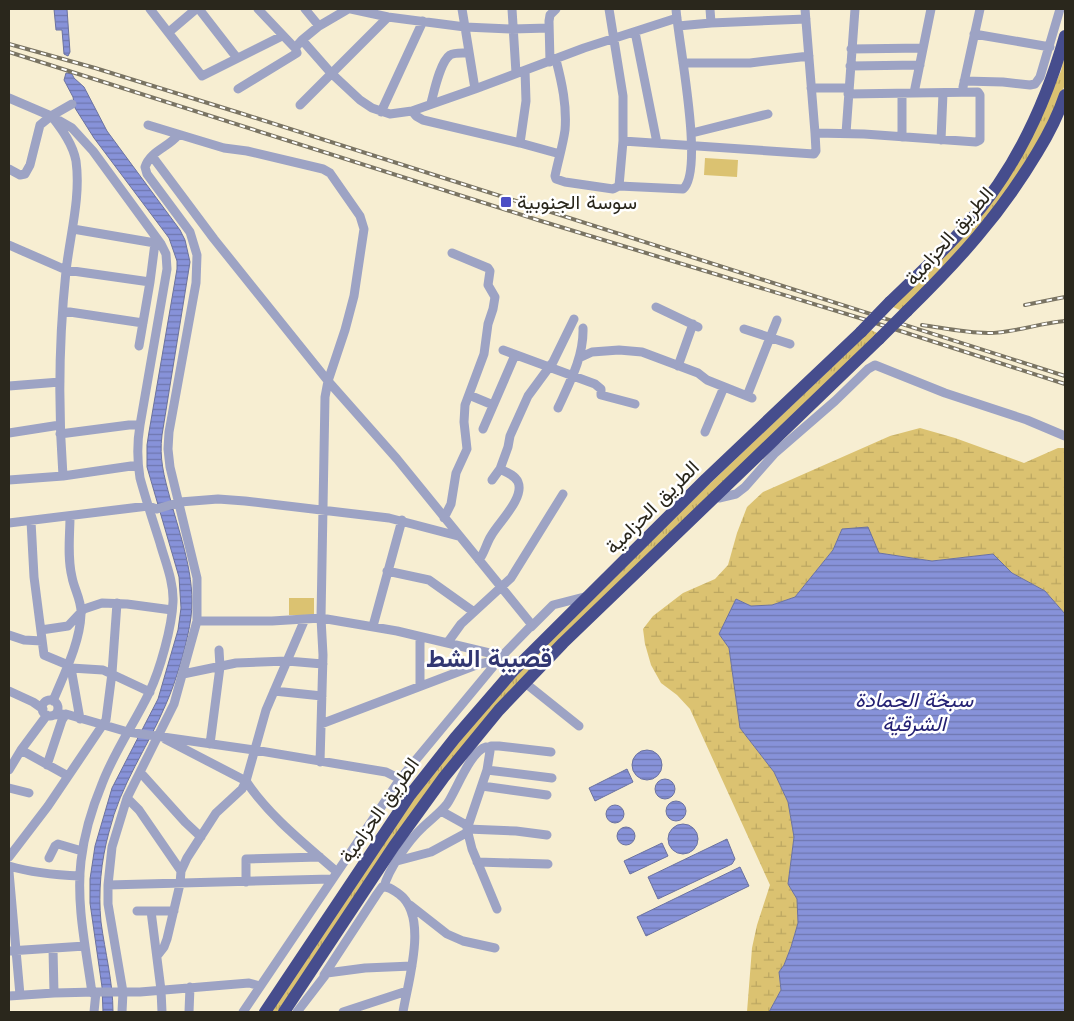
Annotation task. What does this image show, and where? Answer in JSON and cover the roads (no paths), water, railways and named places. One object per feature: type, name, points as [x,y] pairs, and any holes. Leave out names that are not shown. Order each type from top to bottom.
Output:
[{"type":"highway","name":"الطريق الحزامية","points":[[265,1012],[410,795],[461,731],[513,671],[706,479],[861,332],[971,220],[1017,153],[1041,106],[1055,73],[1065,36]]},
{"type":"highway","name":"الطريق الحزامية","points":[[292,1010],[355,916],[394,846],[444,777],[499,710],[563,643],[948,271],[986,228],[1031,164],[1049,132],[1065,95]]},
{"type":"street","points":[[150,9],[202,76],[282,36]]},
{"type":"street","points":[[169,32],[196,9]]},
{"type":"street","points":[[238,89],[297,54],[295,48],[258,9]]},
{"type":"street","points":[[305,9],[318,26]]},
{"type":"street","points":[[295,48],[318,26],[350,9],[388,17]]},
{"type":"street","points":[[462,9],[475,89]]},
{"type":"street","points":[[512,9],[512,29],[526,101],[520,143]]},
{"type":"street","points":[[558,9],[552,11],[548,28],[553,61],[562,85],[565,116],[565,131],[555,176],[557,180],[613,189],[619,186],[683,190],[688,182],[692,133],[677,18]]},
{"type":"street","points":[[609,9],[623,96],[623,141],[619,186]]},
{"type":"street","points":[[710,9],[711,23]]},
{"type":"street","points":[[623,141],[812,154],[816,151],[805,9]]},
{"type":"street","points":[[846,133],[854,9]]},
{"type":"street","points":[[914,93],[931,9]]},
{"type":"street","points":[[961,92],[980,9]]},
{"type":"street","points":[[964,81],[1035,84],[1040,77],[1050,46],[1058,9]]},
{"type":"street","points":[[205,11],[237,58]]},
{"type":"street","points":[[300,105],[388,17],[399,13],[423,21],[465,27],[548,28]]},
{"type":"street","points":[[302,40],[331,73],[360,100],[381,112],[390,114],[412,111],[614,38],[677,18],[711,23],[806,19]]},
{"type":"street","points":[[381,112],[423,21]]},
{"type":"street","points":[[635,32],[657,143]]},
{"type":"street","points":[[974,34],[1050,46]]},
{"type":"street","points":[[852,49],[923,48]]},
{"type":"street","points":[[431,103],[447,57],[455,53],[469,53]]},
{"type":"street","points":[[683,63],[750,63],[809,56]]},
{"type":"street","points":[[850,66],[920,65]]},
{"type":"street","points":[[811,88],[902,94],[979,93],[980,140],[976,142],[846,133],[815,133]]},
{"type":"street","points":[[941,140],[943,93]]},
{"type":"street","points":[[902,94],[902,137]]},
{"type":"street","points":[[9,98],[51,116],[72,128],[93,151],[161,244],[166,254],[167,268],[140,425],[138,465],[152,508],[169,573],[173,600],[163,650],[150,692],[132,733],[116,753],[102,783],[82,851],[80,876],[83,932],[94,992],[94,1012]]},
{"type":"street","points":[[9,169],[20,175],[25,174],[30,165],[40,125],[72,104]]},
{"type":"street","points":[[412,111],[423,120],[560,154]]},
{"type":"street","points":[[692,133],[768,114]]},
{"type":"street","points":[[51,116],[71,145],[76,161],[73,228],[66,270],[63,311],[60,382],[60,430],[63,476]]},
{"type":"street","points":[[148,125],[224,148],[247,151],[324,169],[330,173],[360,216],[364,229],[356,290],[328,381],[325,397],[321,618],[323,664],[320,762]]},
{"type":"street","points":[[71,145],[79,135]]},
{"type":"street","points":[[122,1012],[110,925],[108,885],[112,847],[127,798],[174,704],[197,621],[197,578],[176,503],[168,450],[196,284],[197,255],[190,232],[146,171],[146,163],[152,156],[173,142],[178,135]]},
{"type":"street","points":[[152,156],[214,239],[328,381],[397,459],[531,623],[531,627]]},
{"type":"street","points":[[73,228],[154,243],[156,245],[139,346]]},
{"type":"street","points":[[9,245],[66,270],[150,282]]},
{"type":"street","points":[[444,518],[451,504],[456,473],[466,449],[465,405],[484,354],[488,324],[495,297],[488,285],[490,271],[488,268],[452,253]]},
{"type":"street","points":[[656,307],[695,326],[678,366]]},
{"type":"street","points":[[63,311],[143,323]]},
{"type":"street","points":[[492,480],[500,469],[510,436],[528,396],[563,344],[574,319]]},
{"type":"street","points":[[579,358],[592,352],[619,350],[642,352],[698,373],[707,380],[750,397],[777,320]]},
{"type":"street","points":[[558,408],[579,358],[583,328]]},
{"type":"street","points":[[744,328],[790,344]]},
{"type":"street","points":[[503,350],[599,386],[601,395],[635,404]]},
{"type":"street","points":[[483,429],[515,355]]},
{"type":"street","points":[[716,496],[719,498],[736,494],[775,453],[868,369],[875,365],[945,394],[1027,420],[1065,436]]},
{"type":"street","points":[[9,386],[60,382]]},
{"type":"street","points":[[705,432],[724,387]]},
{"type":"street","points":[[469,395],[493,405]]},
{"type":"street","points":[[9,433],[140,425]]},
{"type":"street","points":[[9,480],[63,476],[138,465]]},
{"type":"street","points":[[479,560],[484,554],[490,537],[514,504],[519,488],[518,481],[512,475],[500,469]]},
{"type":"street","points":[[448,642],[461,624],[511,578],[563,494]]},
{"type":"street","points":[[9,523],[218,499],[402,520],[458,536]]},
{"type":"street","points":[[9,770],[50,708],[69,667],[80,624],[81,611],[70,568],[70,516]]},
{"type":"street","points":[[31,520],[34,577],[44,655],[69,667],[104,670],[150,692]]},
{"type":"street","points":[[373,626],[402,520]]},
{"type":"street","points":[[387,571],[429,580],[474,612]]},
{"type":"street","points":[[243,1012],[400,779],[501,658],[553,605],[589,596]]},
{"type":"street","points":[[41,630],[68,626],[81,611],[99,603],[116,603],[172,610]]},
{"type":"street","points":[[9,857],[48,806],[106,720],[112,673],[116,603]]},
{"type":"street","points":[[197,621],[272,621],[321,618],[373,626],[448,642],[501,658],[513,671]]},
{"type":"street","points":[[157,956],[168,940],[181,871],[187,858],[216,813],[242,789],[246,781],[266,710],[305,620]]},
{"type":"street","points":[[9,635],[24,640],[42,641]]},
{"type":"street","points":[[420,636],[420,686]]},
{"type":"street","points":[[210,744],[220,667],[219,650]]},
{"type":"street","points":[[321,724],[479,664],[501,658]]},
{"type":"street","points":[[183,674],[236,663],[287,661],[323,664]]},
{"type":"street","points":[[69,667],[80,719]]},
{"type":"street","points":[[524,682],[579,726]]},
{"type":"street","points":[[9,691],[80,719],[132,733],[254,750],[386,772],[400,779]]},
{"type":"street","points":[[274,692],[322,696]]},
{"type":"street","points":[[47,764],[62,720],[66,714]]},
{"type":"street","points":[[157,736],[246,781],[253,792],[276,817],[320,857],[334,876]]},
{"type":"street","points":[[292,1010],[324,975],[355,916],[384,886],[397,861],[418,832],[441,811],[451,798],[467,767],[484,747],[499,746],[550,752]]},
{"type":"street","points":[[488,748],[490,755],[487,770],[468,829],[477,862],[497,909]]},
{"type":"street","points":[[21,750],[68,776]]},
{"type":"street","points":[[487,770],[552,778]]},
{"type":"street","points":[[140,772],[201,837]]},
{"type":"street","points":[[482,786],[546,795]]},
{"type":"street","points":[[9,788],[29,793]]},
{"type":"street","points":[[127,798],[138,810],[181,871]]},
{"type":"street","points":[[441,811],[468,829],[516,831],[547,835]]},
{"type":"street","points":[[397,861],[431,852],[468,829]]},
{"type":"street","points":[[48,858],[58,844],[82,851]]},
{"type":"street","points":[[246,882],[246,859],[320,857]]},
{"type":"street","points":[[477,862],[548,864]]},
{"type":"street","points":[[9,866],[46,875],[80,876]]},
{"type":"street","points":[[9,872],[12,951],[20,995]]},
{"type":"street","points":[[108,885],[246,882],[334,876]]},
{"type":"street","points":[[384,886],[391,888],[447,934],[464,941],[495,948]]},
{"type":"street","points":[[403,1012],[412,966],[415,932],[414,920],[409,904]]},
{"type":"street","points":[[137,911],[174,911]]},
{"type":"street","points":[[151,911],[162,1012]]},
{"type":"street","points":[[12,951],[85,946]]},
{"type":"street","points":[[53,949],[54,993]]},
{"type":"street","points":[[324,975],[336,971],[365,968],[412,966]]},
{"type":"street","points":[[9,996],[54,993],[140,992],[249,983],[260,986]]},
{"type":"street","points":[[189,1012],[190,987]]},
{"type":"street","points":[[342,1012],[407,991]]},
{"type":"water","points":[[54,9],[67,9],[70,52],[68,56],[64,54],[62,30],[56,30]]},
{"type":"water","points":[[66,73],[72,74],[84,87],[107,131],[180,230],[185,240],[190,262],[161,451],[166,482],[189,572],[192,602],[191,617],[184,649],[170,695],[120,798],[104,854],[100,888],[100,911],[112,990],[113,1012],[103,1012],[102,987],[90,903],[90,879],[95,846],[112,788],[158,699],[178,630],[181,608],[179,577],[147,467],[147,445],[177,261],[169,238],[94,138],[75,108],[73,97],[64,80]]},
{"type":"water","name":"سبخة الحمادة الشرقية","points":[[868,527],[879,553],[932,561],[993,554],[1012,573],[1045,591],[1065,614],[1065,1012],[769,1012],[781,990],[779,972],[791,947],[798,923],[797,899],[788,884],[794,837],[788,802],[774,772],[740,728],[729,648],[719,634],[736,599],[751,606],[772,605],[795,597],[833,550],[842,529]]},
{"type":"water","points":[[647,750],[657,755],[662,765],[657,775],[647,780],[637,775],[632,765],[637,755]]},
{"type":"water","points":[[627,769],[633,782],[595,801],[589,788]]},
{"type":"water","points":[[665,779],[672,782],[675,789],[672,796],[665,799],[658,796],[655,789],[658,782]]},
{"type":"water","points":[[676,801],[683,804],[686,811],[683,818],[676,821],[669,818],[666,811],[669,804]]},
{"type":"water","points":[[615,805],[621,808],[624,814],[621,820],[615,823],[609,820],[606,814],[609,808]]},
{"type":"water","points":[[683,824],[693,829],[698,839],[693,849],[683,854],[673,849],[668,839],[673,829]]},
{"type":"water","points":[[626,827],[632,830],[635,836],[632,842],[626,845],[620,842],[617,836],[620,830]]},
{"type":"water","points":[[727,839],[735,859],[732,864],[658,899],[648,877]]},
{"type":"water","points":[[662,843],[668,856],[630,874],[624,861]]},
{"type":"water","points":[[740,867],[749,886],[646,936],[637,917]]},
{"type":"railway","points":[[9,44],[95,68],[240,113],[1065,376]]},
{"type":"railway","points":[[9,52],[541,221],[863,319],[1065,384]]},
{"type":"railway","points":[[1025,305],[1065,297]]},
{"type":"railway","points":[[922,325],[988,333],[1065,321]]},
{"type":"place","name":"سوسة الجنوبية","points":[[506,202]]},
{"type":"district","name":"قصيبة الشط","points":[[489,658]]}]
